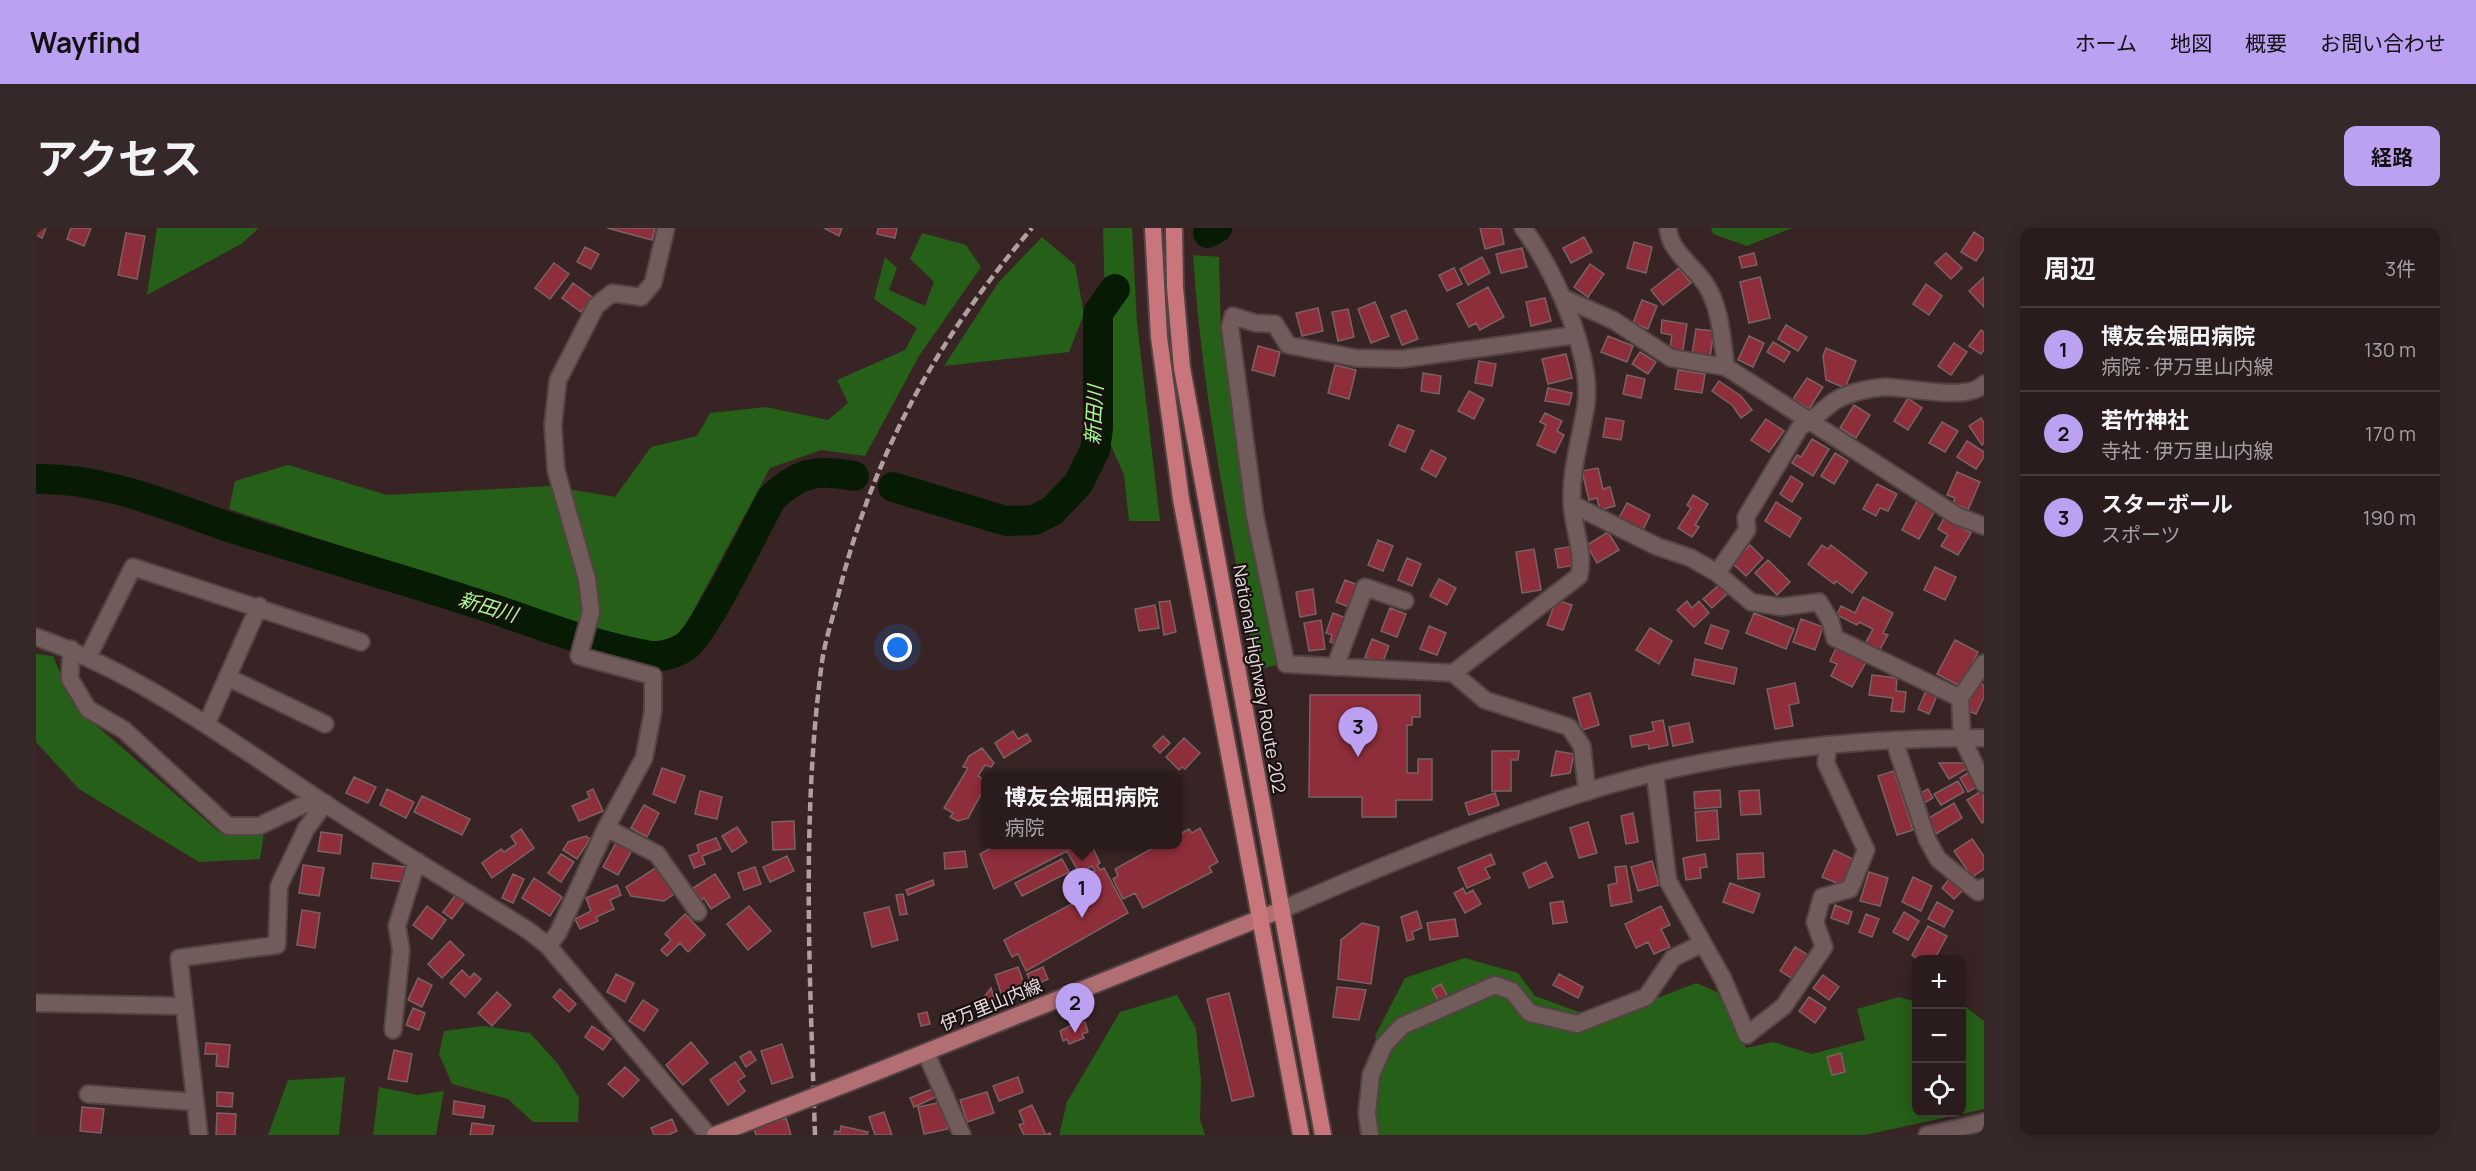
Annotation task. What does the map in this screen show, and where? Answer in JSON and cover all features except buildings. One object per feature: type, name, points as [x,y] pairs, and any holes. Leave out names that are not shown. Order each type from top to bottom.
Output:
[{"type":"highway","points":[[1153,228],[1159,338],[1181,500],[1301,1135]]},
{"type":"highway","name":"National Highway Route 202","points":[[1174,228],[1175,287],[1182,368],[1323,1135]]},
{"type":"main road","name":"伊万里山内線","points":[[715,1135],[1281,910]]},
{"type":"street","points":[[548,946],[558,933],[606,828],[644,758],[653,711],[653,676],[579,656],[591,612],[587,579],[556,470],[553,425],[558,380],[596,306],[612,293],[641,297],[653,284],[666,228]]},
{"type":"street","points":[[1453,673],[1579,576],[1582,563],[1572,504],[1575,461],[1586,403],[1584,366],[1563,298],[1542,253],[1523,228]]},
{"type":"street","points":[[1668,228],[1668,239],[1708,286],[1720,326],[1726,367]]},
{"type":"street","points":[[1563,298],[1613,320],[1671,357],[1726,367],[1957,516],[1984,526]]},
{"type":"street","points":[[1575,335],[1402,359],[1356,358],[1288,345],[1275,324],[1255,323],[1233,316],[1230,327],[1255,516],[1286,664],[1453,673],[1485,700],[1569,727],[1582,746],[1587,792]]},
{"type":"street","points":[[1717,573],[1747,530],[1746,517],[1800,427],[1810,423],[1835,401],[1854,392],[1884,387],[1963,393],[1984,384]]},
{"type":"street","points":[[1572,504],[1717,573],[1751,602],[1781,607],[1819,602],[1830,620],[1835,638],[1960,698]]},
{"type":"street","points":[[88,657],[133,567],[259,606],[361,642]]},
{"type":"street","points":[[1335,667],[1365,586],[1405,601]]},
{"type":"street","points":[[207,723],[259,606]]},
{"type":"street","points":[[36,637],[88,657],[207,723],[325,803],[529,931],[548,946],[708,1135]]},
{"type":"street","points":[[71,649],[70,679],[88,709],[124,730],[228,826],[260,826],[305,804],[325,803]]},
{"type":"street","points":[[1984,663],[1960,698],[1962,738],[1984,784]]},
{"type":"street","points":[[227,677],[325,724]]},
{"type":"street","points":[[1281,910],[1426,847],[1587,792],[1655,774],[1743,757],[1828,746],[1894,740],[1984,738]]},
{"type":"street","points":[[1894,740],[1927,839],[1938,859],[1978,892],[1984,887]]},
{"type":"street","points":[[1655,774],[1668,881],[1701,944],[1723,979],[1747,1035],[1784,1006],[1824,947],[1815,922],[1822,897],[1850,889],[1866,850],[1826,764],[1828,746]]},
{"type":"street","points":[[199,1135],[178,958],[277,945],[279,886],[306,830],[325,803]]},
{"type":"street","points":[[606,828],[657,854],[698,912]]},
{"type":"street","points":[[393,1030],[401,950],[398,926],[417,861]]},
{"type":"street","points":[[1370,1135],[1367,1113],[1371,1075],[1384,1045],[1402,1026],[1495,985],[1512,992],[1530,1013],[1577,1024],[1646,997],[1673,958],[1701,944]]},
{"type":"street","points":[[36,1003],[184,1006]]},
{"type":"street","points":[[926,1053],[962,1135]]},
{"type":"street","points":[[88,1094],[195,1102]]},
{"type":"street","points":[[1927,1135],[1984,1122]]},
{"type":"green space","points":[[157,228],[259,228],[241,244],[147,295]]},
{"type":"green space","points":[[1103,228],[1132,228],[1137,323],[1160,521],[1129,521],[1124,475],[1109,441]]},
{"type":"green space","points":[[1711,228],[1792,228],[1747,246],[1713,234]]},
{"type":"green space","points":[[922,233],[966,245],[981,267],[919,356],[865,456],[821,450],[770,468],[684,628],[670,641],[645,647],[229,509],[235,481],[288,465],[387,495],[550,486],[615,497],[651,447],[697,436],[710,413],[766,407],[828,420],[848,403],[837,380],[905,350],[917,328],[874,299],[885,257],[897,268],[889,290],[925,306],[934,282],[910,259]]},
{"type":"green space","points":[[1042,237],[1075,265],[1084,314],[1069,352],[944,366],[998,283]]},
{"type":"green space","points":[[1193,255],[1219,257],[1221,337],[1276,665],[1256,670],[1210,411]]},
{"type":"green space","points":[[36,654],[53,656],[74,706],[219,832],[264,833],[260,859],[199,862],[79,789],[36,742]]},
{"type":"green space","points":[[1465,958],[1518,973],[1535,996],[1601,1020],[1696,983],[1717,992],[1746,1048],[1773,1042],[1812,1054],[1865,1040],[1857,1009],[1899,997],[1912,1001],[1912,1117],[1947,1117],[1865,1135],[1376,1135],[1374,1101],[1384,1064],[1375,1036],[1405,978]]},
{"type":"green space","points":[[1177,995],[1196,1028],[1201,1081],[1200,1120],[1205,1135],[1059,1135],[1067,1102],[1120,1012]]},
{"type":"green space","points":[[1966,1007],[1984,1021],[1984,1109],[1966,1113]]},
{"type":"green space","points":[[483,1026],[530,1033],[558,1064],[579,1098],[578,1122],[533,1122],[508,1099],[452,1084],[439,1054],[444,1031]]},
{"type":"green space","points":[[345,1077],[339,1135],[268,1135],[288,1080]]},
{"type":"green space","points":[[379,1087],[418,1095],[444,1091],[436,1135],[373,1135]]},
{"type":"waterway","name":"新田川","points":[[1208,233],[1217,228]]},
{"type":"waterway","name":"新田川","points":[[893,487],[1006,521],[1034,520],[1052,511],[1078,484],[1095,450],[1098,428],[1098,313],[1115,289]]},
{"type":"waterway","name":"新田川","points":[[36,479],[85,483],[134,494],[229,527],[442,592],[580,639],[624,651],[656,656],[681,649],[694,637],[718,601],[772,498],[791,483],[809,475],[829,473],[854,476]]},
{"type":"railway","points":[[815,1135],[809,957],[809,839],[815,721],[825,646],[852,544],[870,494],[912,400],[967,312],[1032,228]]},
{"type":"place","name":"スターボール","points":[[1358,757]]},
{"type":"place","name":"博友会堀田病院","points":[[1082,918]]},
{"type":"place","name":"若竹神社","points":[[1075,1033]]}]
